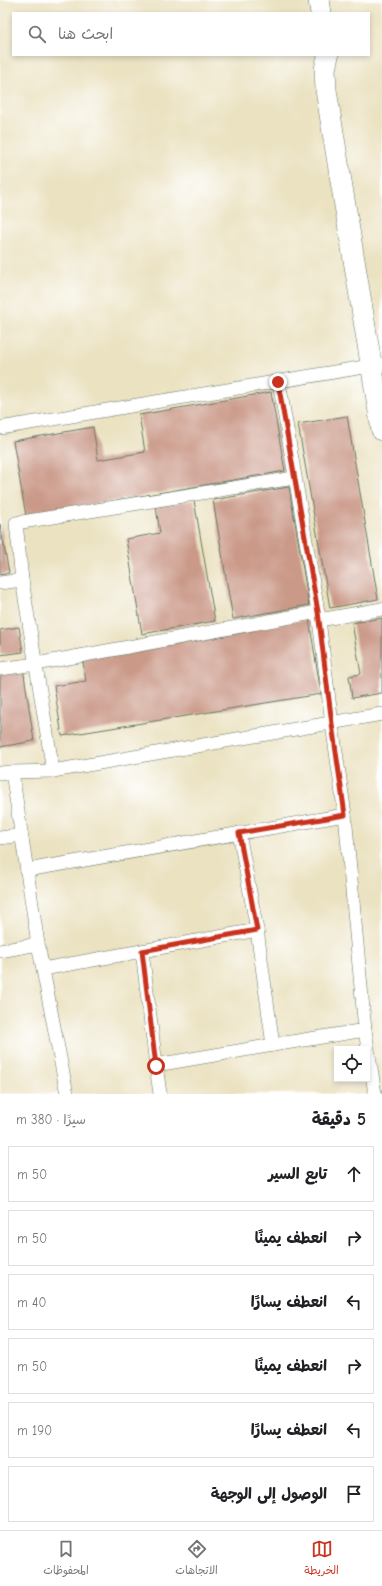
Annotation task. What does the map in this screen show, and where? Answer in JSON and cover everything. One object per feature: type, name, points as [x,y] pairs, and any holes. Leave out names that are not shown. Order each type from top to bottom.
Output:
[{"type":"main road","points":[[319,0],[321,12]]},
{"type":"main road","points":[[328,56],[336,73],[341,91],[382,348]]},
{"type":"main road","points":[[328,56],[325,69],[326,90],[377,366],[382,430]]},
{"type":"street","points":[[0,428],[377,366]]},
{"type":"street","points":[[278,382],[319,616],[345,815],[364,1030],[375,1094]]},
{"type":"street","points":[[53,771],[22,580],[16,523],[294,478]]},
{"type":"street","points":[[0,583],[22,580]]},
{"type":"street","points":[[0,669],[319,616],[382,609]]},
{"type":"street","points":[[67,1094],[38,944],[21,835],[6,773],[53,771],[332,724],[382,714]]},
{"type":"street","points":[[27,870],[345,815]]},
{"type":"street","points":[[239,833],[257,930],[274,1045]]},
{"type":"street","points":[[0,838],[21,835]]},
{"type":"street","points":[[43,969],[257,930]]},
{"type":"street","points":[[0,951],[38,944]]},
{"type":"street","points":[[142,951],[160,1094]]},
{"type":"street","points":[[156,1066],[364,1030]]},
{"type":"building","points":[[271,392],[285,471],[26,516],[13,441],[93,427],[98,460],[145,452],[139,415]]},
{"type":"building","points":[[347,416],[378,599],[330,608],[298,424]]},
{"type":"building","points":[[289,487],[309,605],[233,619],[213,500]]},
{"type":"building","points":[[194,500],[215,621],[142,634],[126,539],[160,533],[156,507]]},
{"type":"building","points":[[0,524],[9,573],[0,575]]},
{"type":"building","points":[[382,618],[382,693],[352,698],[349,676],[361,674],[352,623]]},
{"type":"building","points":[[309,619],[321,694],[62,736],[54,686],[86,681],[82,656]]},
{"type":"building","points":[[19,627],[23,652],[0,655],[0,630]]},
{"type":"building","points":[[23,668],[34,741],[0,747],[0,671]]},
{"type":"route","points":[[156,1066],[142,951],[257,930],[239,833],[345,815],[318,612],[278,382]]}]
